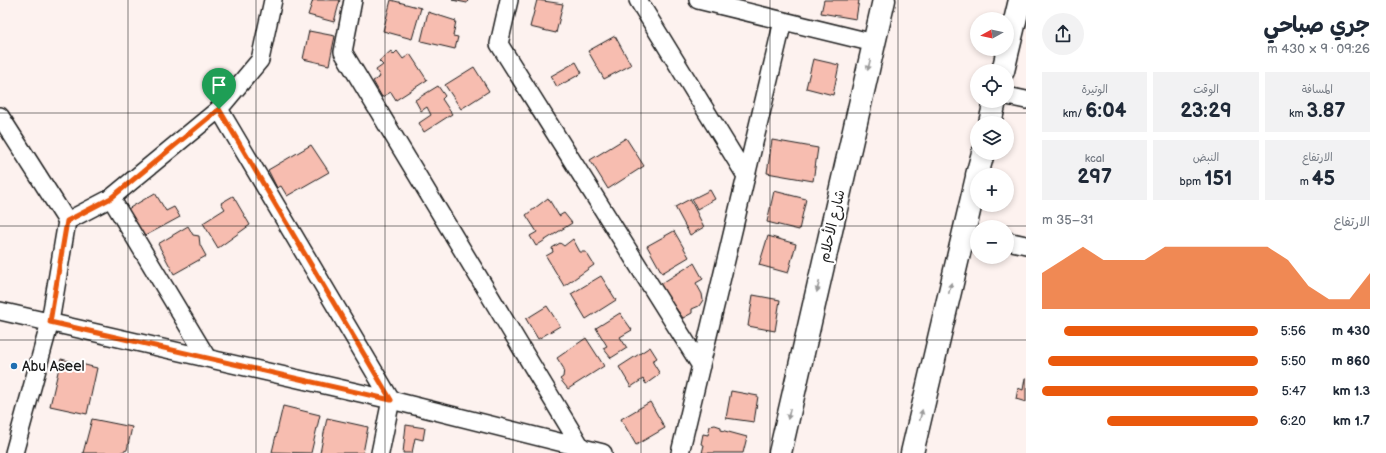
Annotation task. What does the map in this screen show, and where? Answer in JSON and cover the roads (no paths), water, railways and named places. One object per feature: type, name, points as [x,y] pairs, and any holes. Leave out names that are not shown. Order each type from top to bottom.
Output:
[{"type":"main road","name":"شارع الأحلام","points":[[780,453],[884,0]]},
{"type":"main road","points":[[1004,64],[1020,0]]},
{"type":"main road","points":[[912,453],[970,232]]},
{"type":"street","points":[[67,221],[111,198],[219,109],[260,60],[273,0]]},
{"type":"street","points":[[353,0],[343,52],[581,447]]},
{"type":"street","points":[[508,0],[499,44],[701,366]]},
{"type":"street","points":[[638,0],[746,176]]},
{"type":"street","points":[[698,0],[874,43]]},
{"type":"street","points":[[1020,0],[1026,2]]},
{"type":"street","points":[[680,453],[783,21]]},
{"type":"street","points":[[1014,97],[1026,100]]},
{"type":"street","points":[[219,109],[391,400],[380,453]]},
{"type":"street","points":[[0,116],[67,221],[50,322],[14,453]]},
{"type":"street","points":[[111,198],[206,356]]},
{"type":"street","points":[[1014,242],[1026,245]]},
{"type":"street","points":[[0,311],[206,356],[603,453]]},
{"type":"place","name":"Abu Aseel","points":[[14,366]]}]
